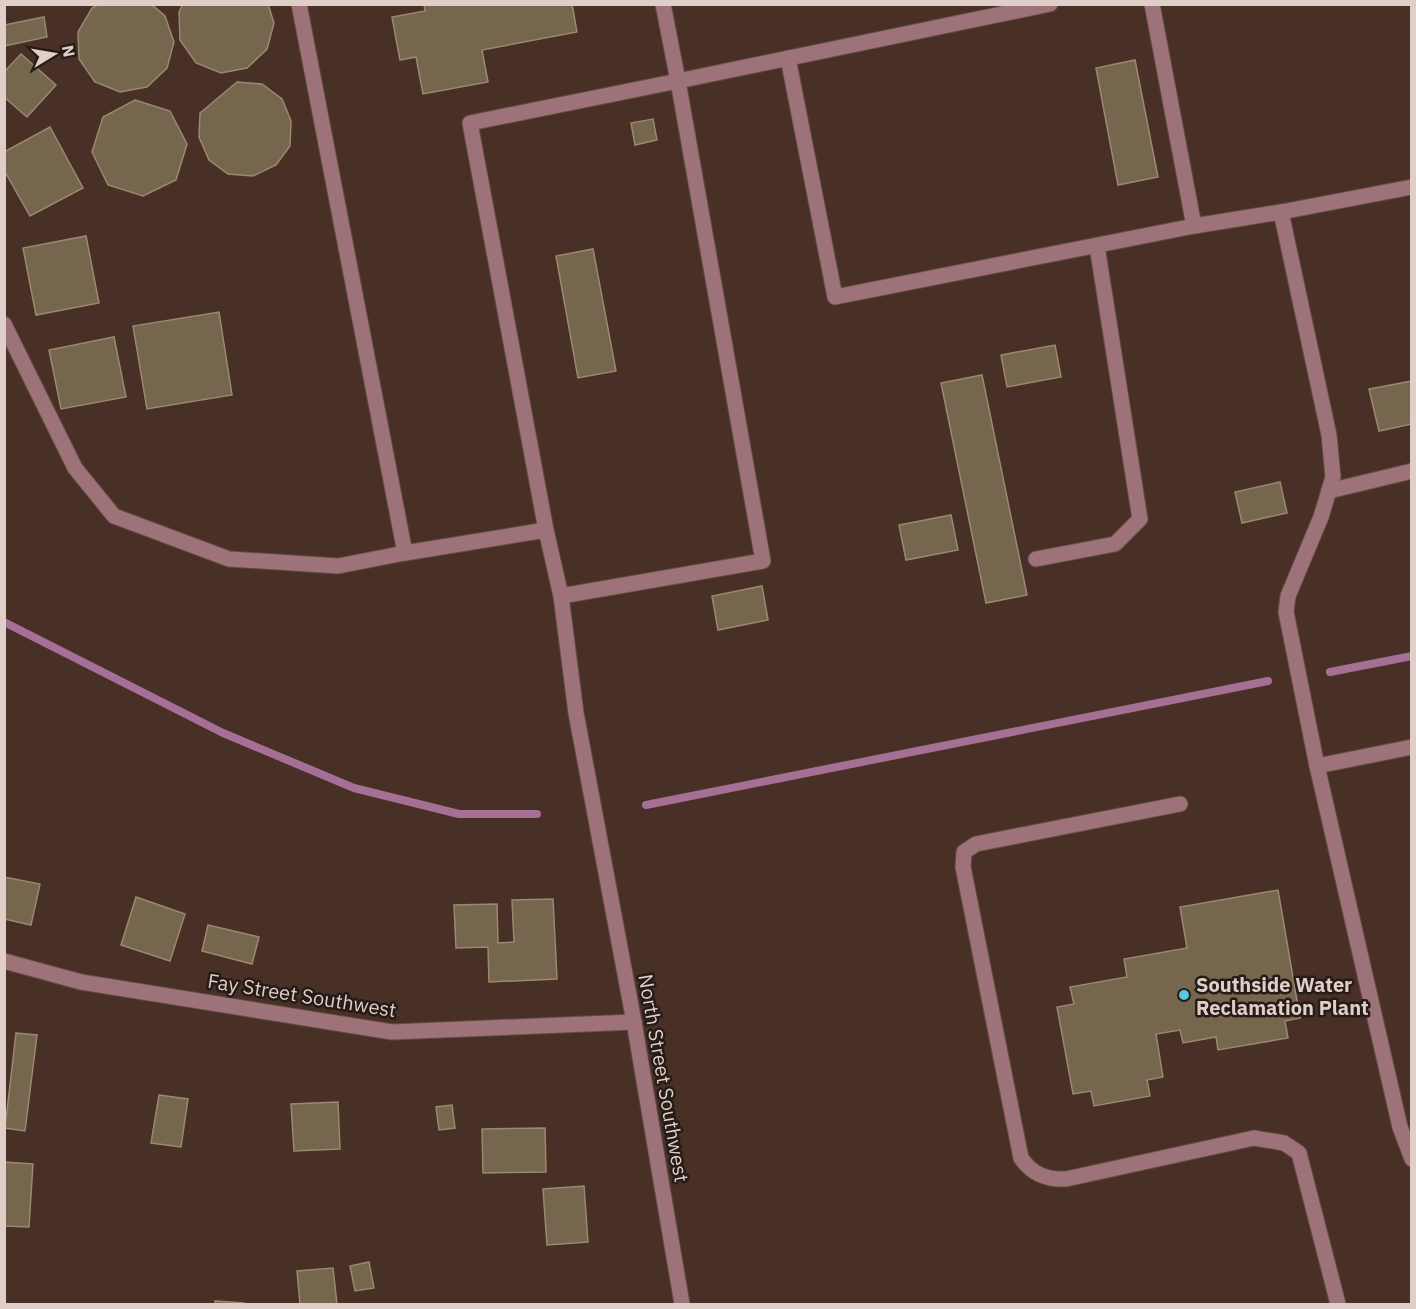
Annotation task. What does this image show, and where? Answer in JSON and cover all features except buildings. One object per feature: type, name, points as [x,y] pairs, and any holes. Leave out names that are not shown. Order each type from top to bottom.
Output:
[{"type":"street","points":[[299,4],[405,553]]},
{"type":"street","points":[[561,596],[763,561],[663,4]]},
{"type":"street","points":[[678,81],[1050,4]]},
{"type":"street","points":[[1152,4],[1194,226]]},
{"type":"street","points":[[788,58],[835,297],[1194,226],[1412,187]]},
{"type":"street","name":"North Street Southwest","points":[[678,81],[470,123],[546,530],[561,596],[576,713],[634,1022],[682,1305]]},
{"type":"street","points":[[1281,212],[1329,435],[1333,477],[1288,596],[1286,612],[1317,766],[1400,1127],[1412,1159]]},
{"type":"street","points":[[1036,559],[1115,544],[1140,519],[1097,246]]},
{"type":"street","points":[[4,324],[75,468],[114,516],[229,559],[338,566],[546,530]]},
{"type":"street","points":[[1329,491],[1412,471]]},
{"type":"street","points":[[1317,766],[1412,747]]},
{"type":"street","points":[[1180,804],[976,844],[964,852],[963,867],[1021,1158],[1030,1171],[1052,1180],[1066,1179],[1254,1138],[1284,1143],[1299,1154],[1338,1305]]},
{"type":"street","name":"Fay Street Southwest","points":[[4,961],[81,982],[392,1032],[634,1022]]},
{"type":"waterway","points":[[4,622],[223,733],[354,788],[459,814],[537,814]]},
{"type":"waterway","points":[[1330,672],[1412,656]]},
{"type":"waterway","points":[[646,805],[1268,681]]},
{"type":"place","name":"Southside Water Reclamation Plant","points":[[1184,995]]}]
